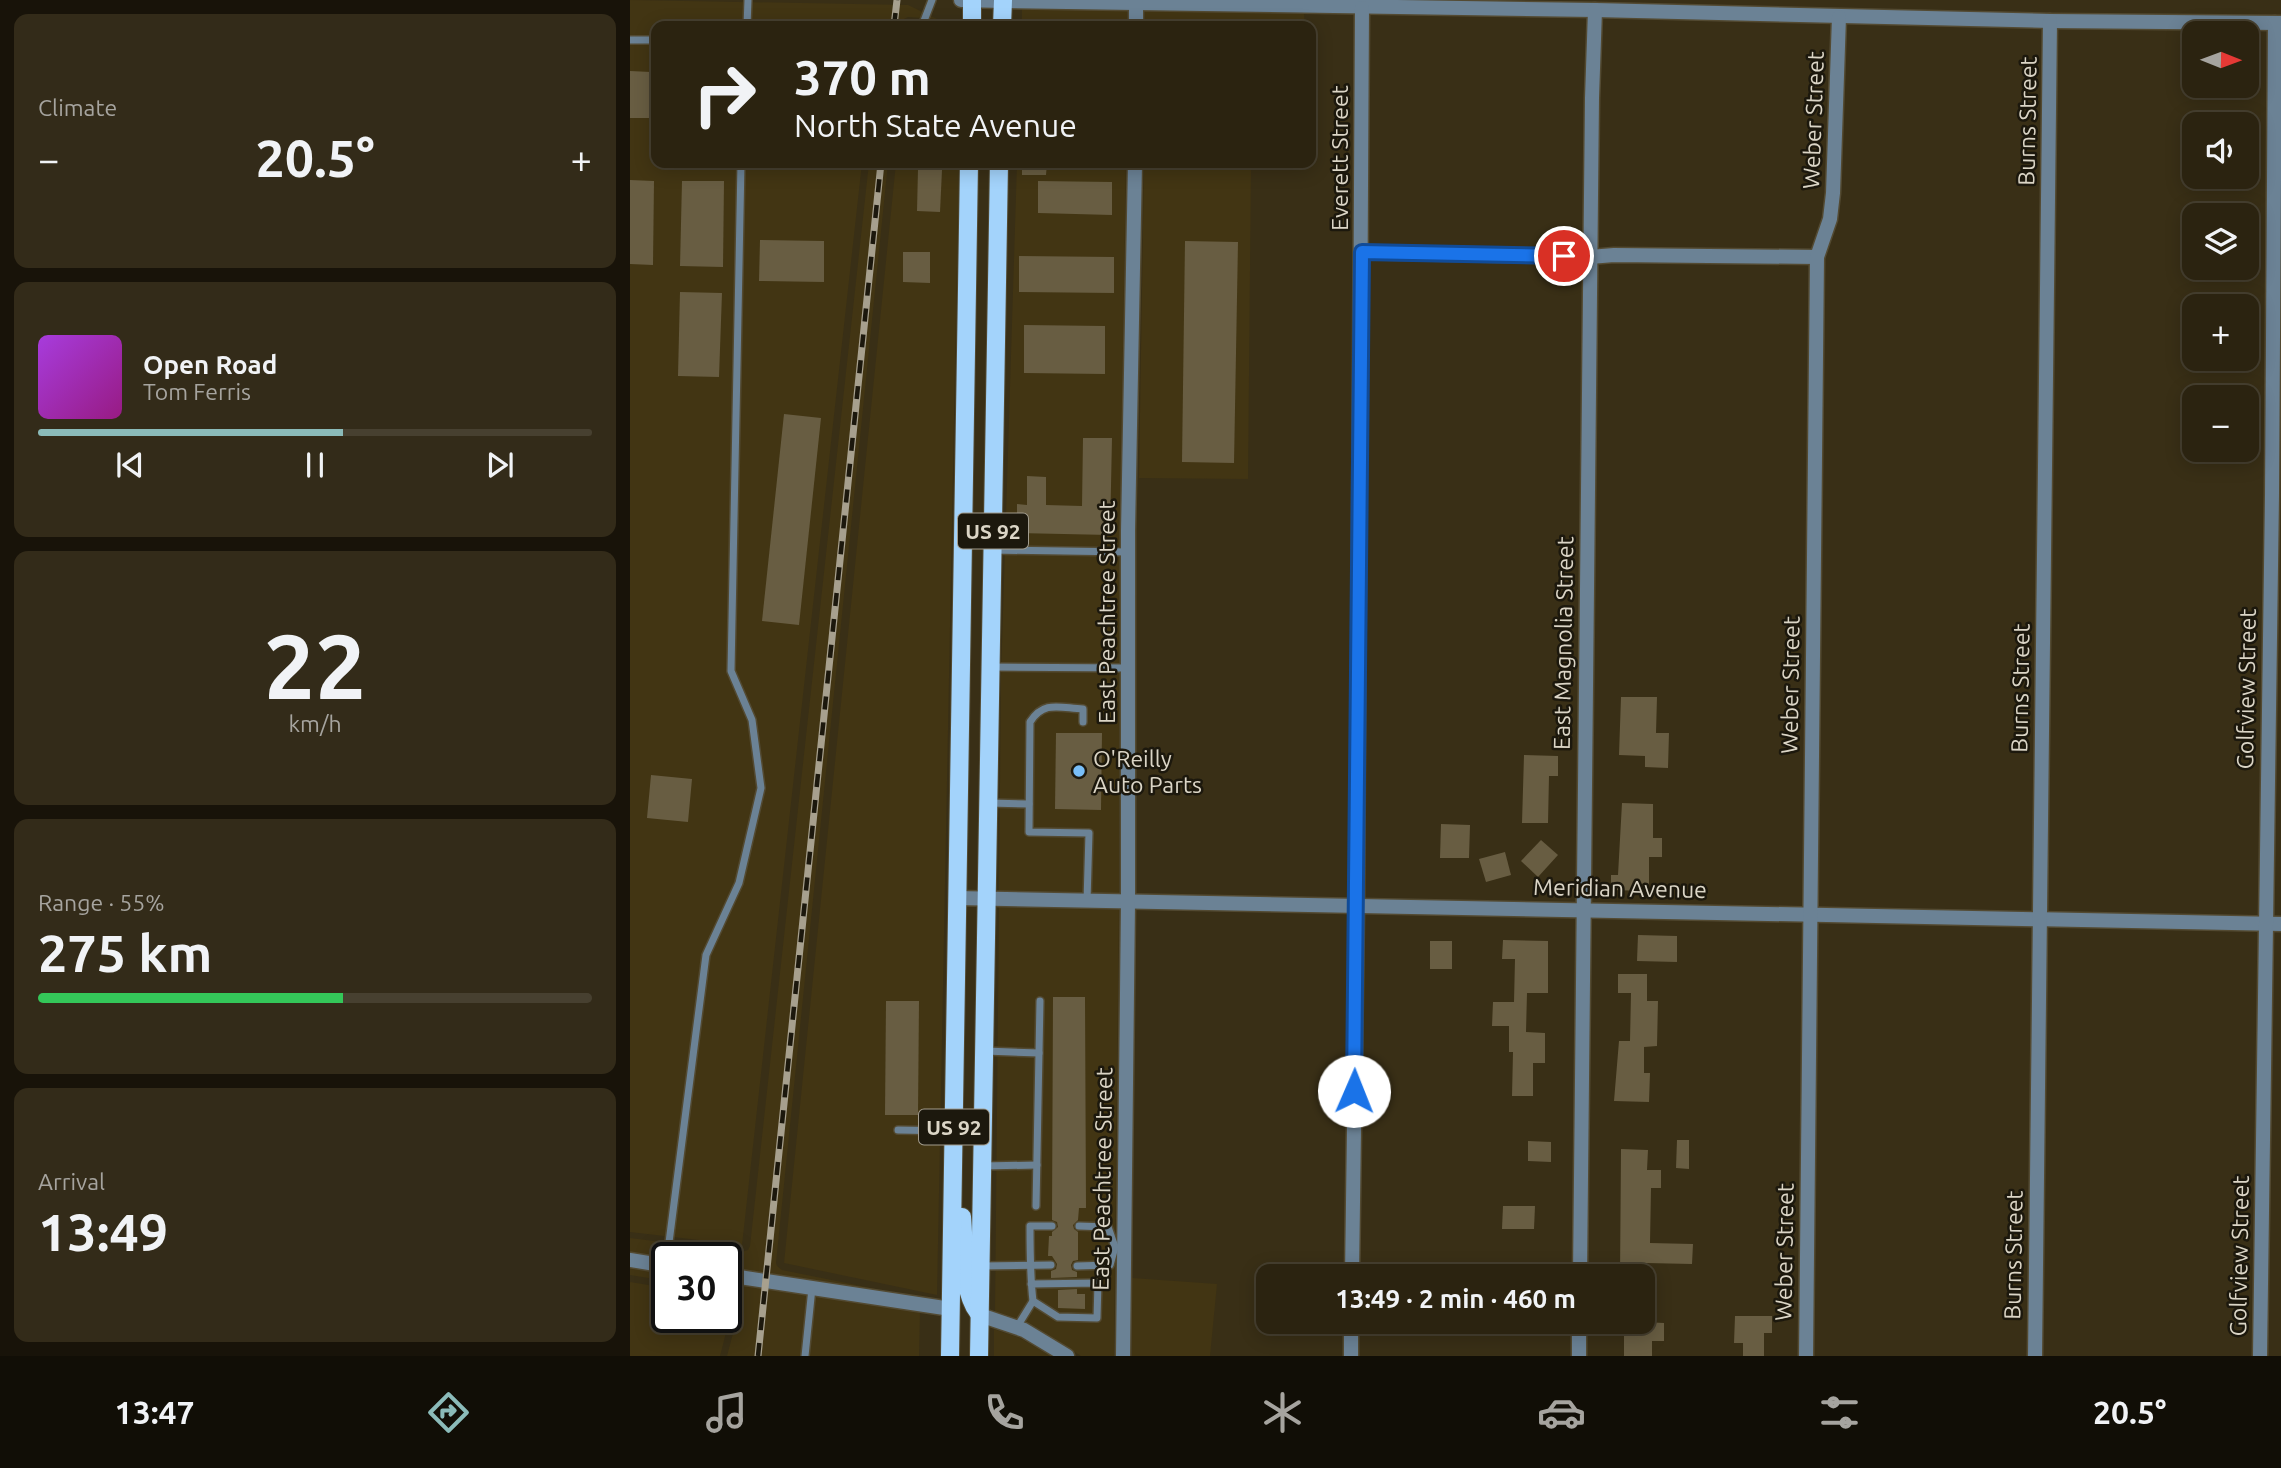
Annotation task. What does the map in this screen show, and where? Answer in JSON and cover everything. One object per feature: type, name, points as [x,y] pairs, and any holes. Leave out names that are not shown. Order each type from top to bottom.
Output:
[{"type":"main road","points":[[972,0],[972,21]]},
{"type":"main road","points":[[1002,21],[1003,0]]},
{"type":"main road","name":"US 92","points":[[950,1356],[969,168]]},
{"type":"main road","name":"US 92","points":[[979,1356],[999,168]]},
{"type":"main road","points":[[964,449],[994,449]]},
{"type":"main road","points":[[953,1134],[966,1285],[970,1302],[980,1315]]},
{"type":"street","points":[[961,0],[1302,3],[1362,8],[1595,5],[1839,17],[2278,23]]},
{"type":"street","points":[[1136,2],[1136,21]]},
{"type":"street","name":"East Magnolia Street","points":[[1580,1264],[1595,5]]},
{"type":"street","name":"Everett Street","points":[[1352,1264],[1362,8]]},
{"type":"street","name":"Weber Street","points":[[1805,1356],[1817,257],[1830,219],[1833,194],[1839,17]]},
{"type":"street","name":"Burns Street","points":[[2035,1356],[2050,21]]},
{"type":"street","name":"Golfview Street","points":[[2260,1356],[2273,924],[2278,23]]},
{"type":"street","name":"East Peachtree Street","points":[[1123,1356],[1119,1246],[1128,902],[1128,552],[1135,168]]},
{"type":"street","points":[[1362,252],[1590,257],[1817,257]]},
{"type":"street","name":"Meridian Avenue","points":[[957,898],[2273,924]]},
{"type":"street","points":[[630,1260],[651,1262]]},
{"type":"street","points":[[742,1277],[951,1309]]},
{"type":"street","points":[[980,1315],[1016,1328],[1067,1356]]},
{"type":"street","points":[[1350,1356],[1351,1334]]},
{"type":"street","points":[[1579,1334],[1579,1356]]},
{"type":"lane","points":[[747,21],[748,0]]},
{"type":"lane","points":[[924,21],[932,0]]},
{"type":"lane","points":[[630,40],[651,40]]},
{"type":"lane","points":[[670,1242],[706,955],[739,883],[761,788],[752,720],[731,671],[741,168]]},
{"type":"lane","points":[[992,551],[1128,552]]},
{"type":"lane","points":[[990,667],[1128,668]]},
{"type":"lane","points":[[1083,722],[1083,709],[1047,707],[1037,710],[1030,722],[1029,832],[1089,833],[1087,901]]},
{"type":"lane","points":[[989,803],[1029,804]]},
{"type":"lane","points":[[1036,1206],[1040,1000]]},
{"type":"lane","points":[[984,1051],[1039,1053]]},
{"type":"lane","points":[[898,1130],[953,1134]]},
{"type":"lane","points":[[982,1166],[1037,1165]]},
{"type":"lane","points":[[1016,1328],[1033,1301],[1030,1226],[1052,1226]]},
{"type":"lane","points":[[1077,1265],[1110,1265],[1119,1246],[1108,1227],[1079,1226]]},
{"type":"lane","points":[[981,1266],[1051,1265]]},
{"type":"lane","points":[[1031,1284],[1098,1283],[1097,1318],[1058,1317],[1033,1301]]},
{"type":"lane","points":[[805,1356],[812,1288]]},
{"type":"shaded area","points":[[630,0],[908,5],[937,19],[908,17],[903,21],[651,21],[651,36],[630,35]]},
{"type":"shaded area","points":[[1022,9],[1127,10],[1127,21],[1022,21]]},
{"type":"shaded area","points":[[1145,10],[1304,13],[1305,21],[1145,21]]},
{"type":"shaded area","points":[[630,42],[651,42],[651,168],[861,168],[742,1245],[742,1242],[716,1242],[630,1232]]},
{"type":"shaded area","points":[[868,168],[887,168],[776,1263],[782,1270],[891,1292],[742,1269],[742,1252],[748,1250]]},
{"type":"shaded area","points":[[895,168],[959,168],[937,1295],[784,1263]]},
{"type":"shaded area","points":[[1017,168],[1126,168],[1120,531],[1119,894],[999,892],[1001,676]]},
{"type":"shaded area","points":[[1144,168],[1251,168],[1248,479],[1139,478]]},
{"type":"shaded area","points":[[999,907],[1119,910],[1114,1356],[1081,1356],[1029,1324],[995,1312]]},
{"type":"shaded area","points":[[630,1238],[662,1242],[651,1242],[651,1255],[630,1252]]},
{"type":"shaded area","points":[[630,1268],[651,1271],[651,1278],[630,1275]]},
{"type":"shaded area","points":[[1132,1278],[1217,1284],[1210,1356],[1132,1356]]},
{"type":"shaded area","points":[[630,1282],[651,1285],[651,1333],[726,1333],[720,1356],[630,1356]]},
{"type":"shaded area","points":[[742,1285],[920,1312],[919,1356],[727,1356],[733,1333],[742,1333]]},
{"type":"shaded area","points":[[994,1329],[1020,1338],[1051,1356],[994,1356]]},
{"type":"building","points":[[630,71],[651,72],[651,118],[630,118]]},
{"type":"building","points":[[1022,168],[1047,168],[1046,175],[1022,175]]},
{"type":"building","points":[[918,169],[942,170],[940,212],[917,211]]},
{"type":"building","points":[[630,180],[654,181],[653,265],[630,264]]},
{"type":"building","points":[[682,181],[724,181],[723,267],[680,266]]},
{"type":"building","points":[[1038,181],[1112,182],[1112,215],[1038,213]]},
{"type":"building","points":[[760,240],[824,241],[824,282],[759,281]]},
{"type":"building","points":[[1185,241],[1238,242],[1234,463],[1182,462]]},
{"type":"building","points":[[903,252],[930,252],[930,283],[903,282]]},
{"type":"building","points":[[1019,256],[1114,257],[1114,293],[1019,292]]},
{"type":"building","points":[[680,292],[722,293],[719,377],[678,376]]},
{"type":"building","points":[[1024,325],[1105,326],[1105,374],[1024,373]]},
{"type":"building","points":[[784,414],[821,418],[799,625],[762,621]]},
{"type":"building","points":[[1083,438],[1112,438],[1110,535],[1017,533],[1017,504],[1027,505],[1027,476],[1046,477],[1046,505],[1082,506]]},
{"type":"building","points":[[1621,697],[1657,697],[1656,733],[1669,733],[1668,768],[1645,767],[1645,756],[1619,755]]},
{"type":"building","name":"O'Reilly Auto Parts","points":[[1056,733],[1102,733],[1101,810],[1055,809]]},
{"type":"building","points":[[1524,755],[1558,756],[1558,776],[1549,776],[1548,823],[1522,823]]},
{"type":"building","points":[[651,775],[692,779],[688,822],[647,818]]},
{"type":"building","points":[[1622,803],[1653,804],[1653,838],[1662,838],[1662,857],[1649,857],[1649,891],[1611,890],[1611,875],[1618,875]]},
{"type":"building","points":[[1441,824],[1470,825],[1469,858],[1440,858]]},
{"type":"building","points":[[1541,840],[1558,855],[1538,877],[1521,861]]},
{"type":"building","points":[[1505,852],[1511,875],[1486,882],[1479,859]]},
{"type":"building","points":[[1638,935],[1677,936],[1677,962],[1637,961]]},
{"type":"building","points":[[1503,940],[1548,941],[1548,993],[1527,993],[1526,1032],[1545,1033],[1545,1063],[1533,1063],[1533,1096],[1512,1096],[1513,1052],[1509,1052],[1509,1026],[1492,1026],[1493,1002],[1514,1002],[1515,959],[1502,959]]},
{"type":"building","points":[[1430,941],[1452,941],[1452,969],[1430,969]]},
{"type":"building","points":[[1618,974],[1647,974],[1647,1001],[1658,1001],[1657,1046],[1644,1047],[1644,1073],[1650,1073],[1649,1102],[1614,1101],[1619,1041],[1630,1041],[1631,993],[1618,993]]},
{"type":"building","points":[[1053,997],[1085,997],[1086,1208],[1079,1208],[1078,1220],[1073,1225],[1078,1232],[1078,1260],[1071,1265],[1072,1270],[1077,1272],[1077,1277],[1051,1278],[1051,1271],[1056,1269],[1057,1264],[1052,1256],[1048,1256],[1049,1236],[1052,1236],[1052,1232],[1058,1227],[1057,1222],[1052,1220]]},
{"type":"building","points":[[886,1001],[919,1001],[918,1115],[885,1115]]},
{"type":"building","points":[[1677,1140],[1689,1140],[1689,1169],[1676,1168]]},
{"type":"building","points":[[1528,1141],[1551,1142],[1551,1162],[1528,1161]]},
{"type":"building","points":[[1621,1149],[1648,1150],[1647,1170],[1661,1170],[1661,1188],[1651,1188],[1650,1243],[1693,1244],[1692,1264],[1620,1264]]},
{"type":"building","points":[[1503,1206],[1535,1206],[1534,1229],[1502,1229]]},
{"type":"building","points":[[1077,1289],[1077,1294],[1085,1294],[1085,1309],[1058,1308],[1058,1290]]},
{"type":"building","points":[[1735,1316],[1772,1316],[1772,1333],[1764,1333],[1764,1356],[1743,1356],[1743,1343],[1734,1343]]},
{"type":"building","points":[[1655,1323],[1664,1323],[1664,1341],[1652,1341],[1652,1356],[1624,1356],[1624,1334],[1655,1334]]},
{"type":"railway","points":[[895,21],[897,0]]},
{"type":"railway","points":[[758,1356],[880,168]]},
{"type":"place","name":"O'Reilly Auto Parts","points":[[1079,771]]},
{"type":"route","points":[[1354,1091],[1362,252],[1564,256]]}]
